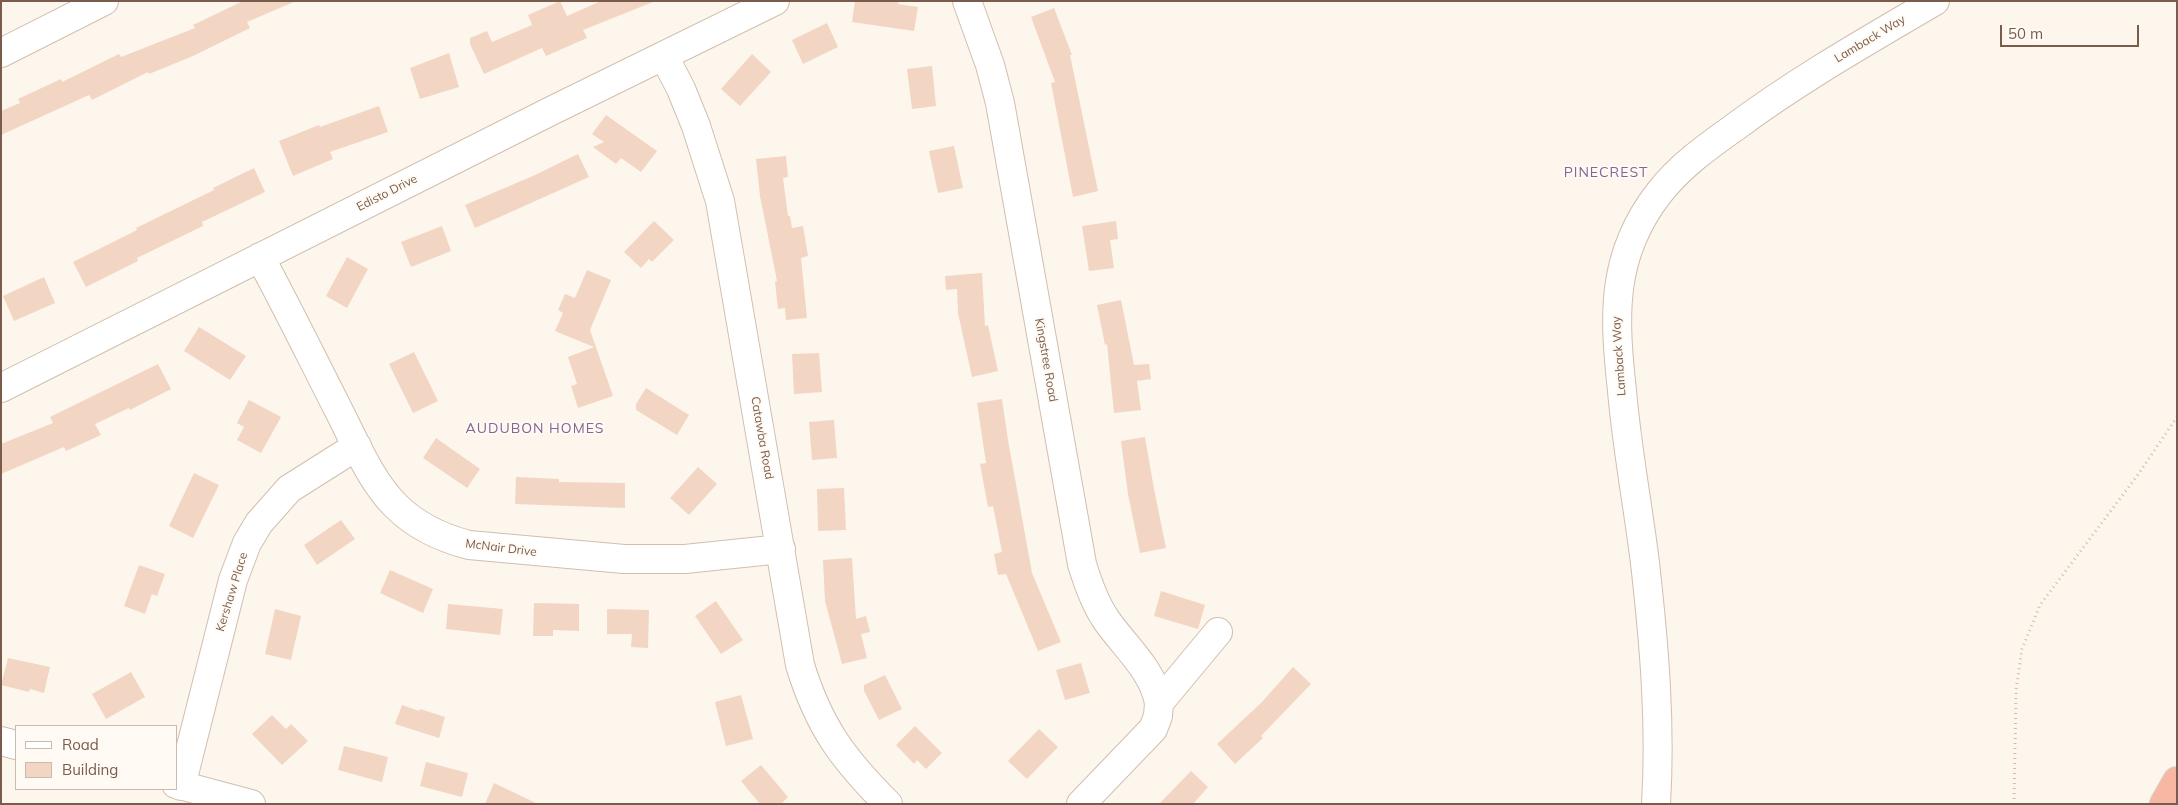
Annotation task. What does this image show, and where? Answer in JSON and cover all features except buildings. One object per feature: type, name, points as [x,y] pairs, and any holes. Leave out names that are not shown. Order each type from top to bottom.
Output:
[{"type":"highway","points":[[2164,804],[2177,780]]},
{"type":"street","points":[[1,53],[104,1]]},
{"type":"street","name":"Edisto Drive","points":[[1,388],[775,1]]},
{"type":"street","name":"Kingstree Road","points":[[967,1],[990,65],[1000,103],[1082,564],[1096,602],[1107,620],[1151,677],[1159,703]]},
{"type":"street","name":"Lamback Way","points":[[1656,804],[1658,772],[1655,674],[1645,561],[1627,441],[1616,331],[1616,307],[1625,259],[1634,236],[1649,208],[1674,176],[1692,159],[1768,103],[1861,44],[1935,1]]},
{"type":"street","name":"Catawba Road","points":[[664,56],[681,89],[696,126],[720,201],[800,665],[811,698],[830,737],[845,758],[888,804]]},
{"type":"street","name":"McNair Drive","points":[[260,257],[357,446],[384,493],[398,508],[431,532],[469,545],[624,559],[685,559],[781,549]]},
{"type":"street","name":"Kershaw Place","points":[[178,785],[233,580],[247,543],[259,523],[289,488],[357,446]]},
{"type":"street","points":[[1081,804],[1153,729],[1158,716],[1159,703],[1218,632]]},
{"type":"street","points":[[1,741],[15,744]]},
{"type":"street","points":[[178,785],[251,804]]},
{"type":"path","points":[[2014,804],[2016,690],[2022,649],[2040,604],[2137,476],[2177,417]]},
{"type":"district","name":"PINECREST","points":[[1606,173]]},
{"type":"district","name":"AUDUBON HOMES","points":[[535,429]]}]
